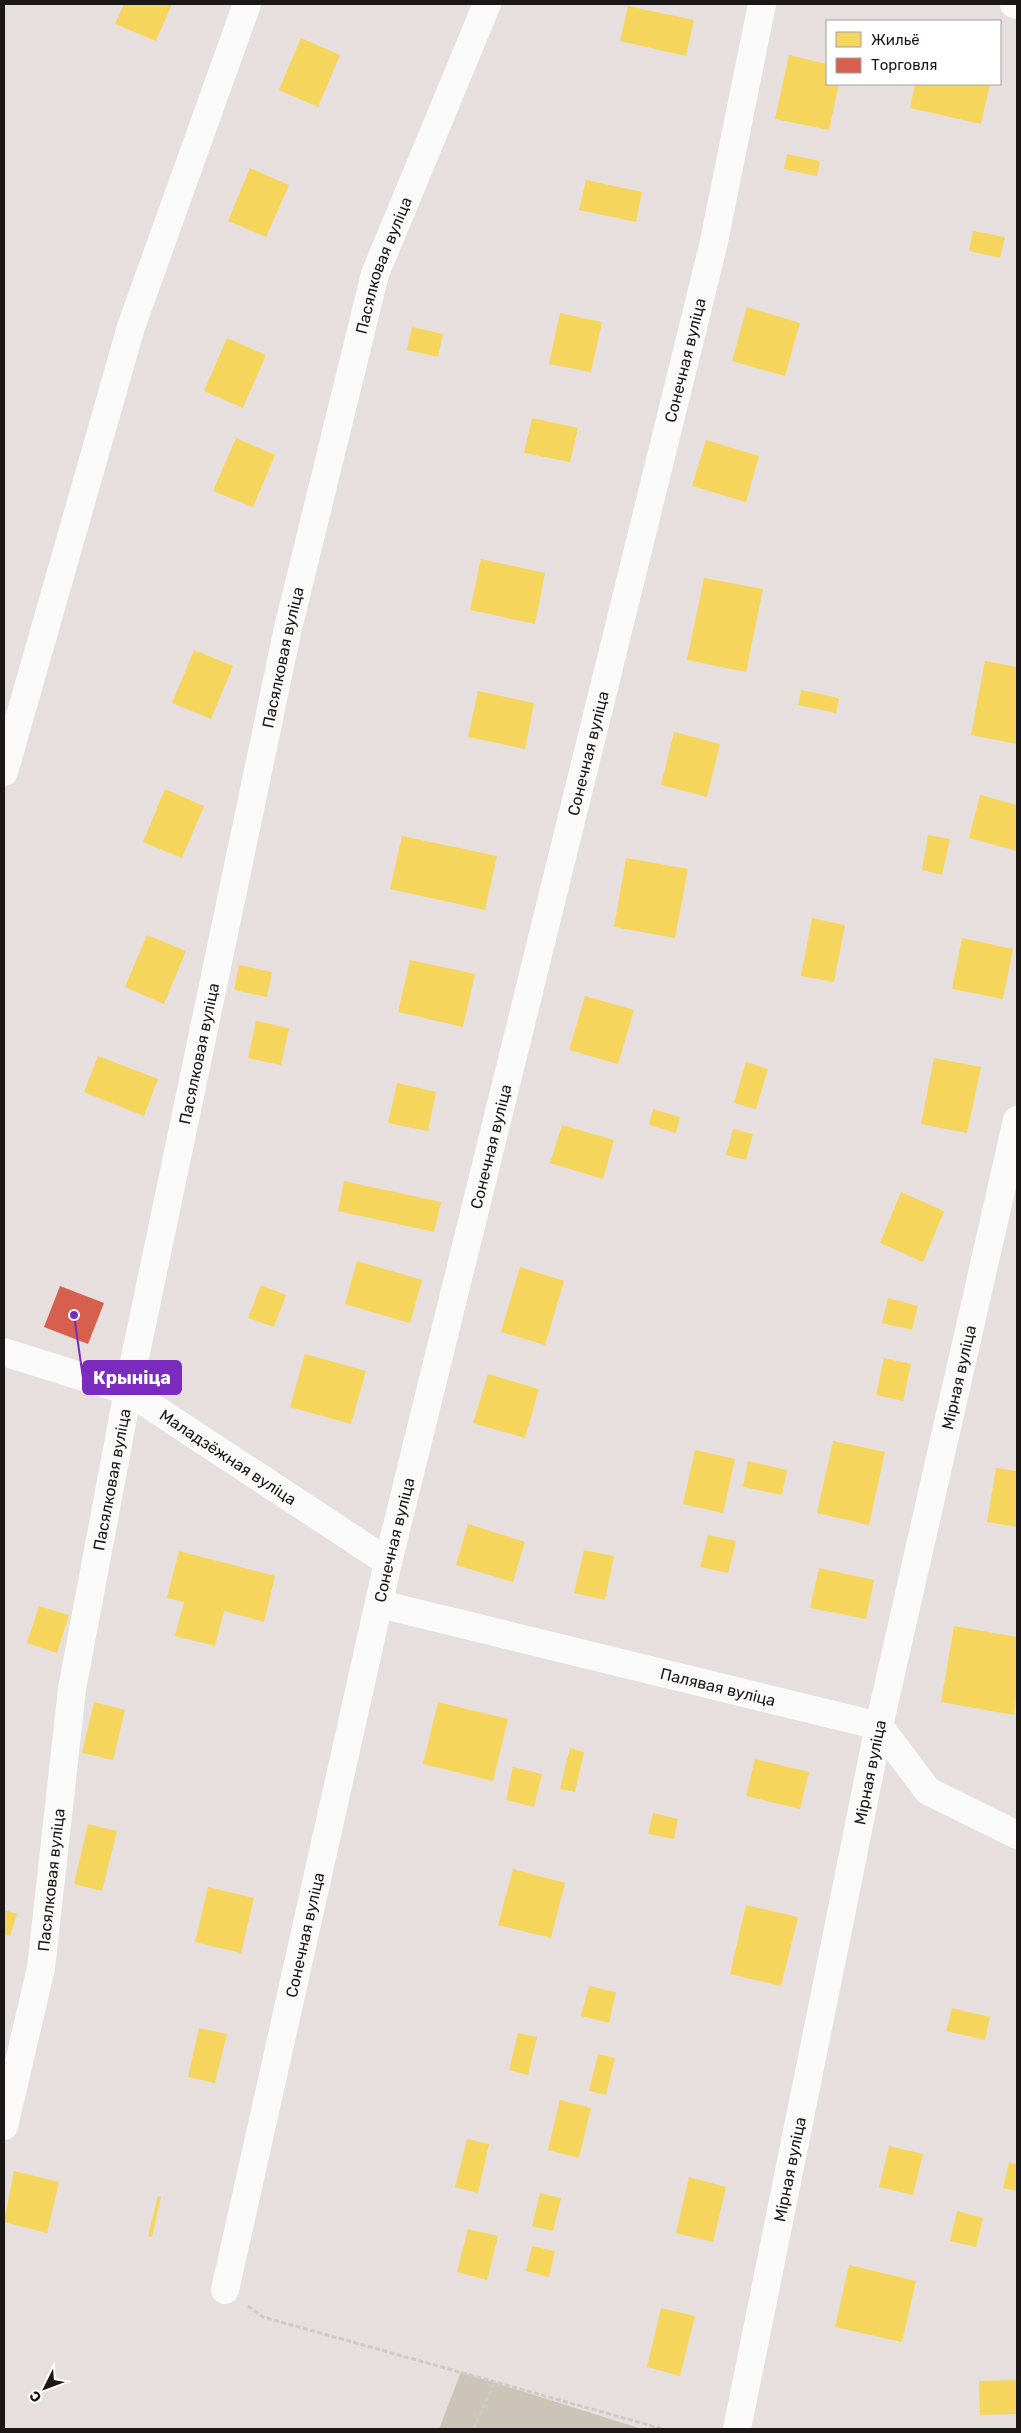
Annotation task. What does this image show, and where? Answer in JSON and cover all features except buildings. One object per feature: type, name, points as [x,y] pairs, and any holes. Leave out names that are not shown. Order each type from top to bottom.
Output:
[{"type":"street","points":[[4,772],[132,327],[247,4]]},
{"type":"street","name":"Пасялковая вуліца","points":[[4,2126],[41,1968],[72,1689],[128,1391],[288,628],[375,274],[486,4]]},
{"type":"street","name":"Сонечная вуліца","points":[[225,2290],[388,1562],[713,246],[762,4]]},
{"type":"street","name":"Мірная вуліца","points":[[737,2429],[879,1726],[1017,1120]]},
{"type":"street","name":"Маладзёжная вуліца","points":[[4,1352],[128,1391],[388,1562]]},
{"type":"street","name":"Палявая вуліца","points":[[380,1604],[879,1726]]},
{"type":"street","points":[[879,1726],[928,1791],[1017,1835]]},
{"type":"path","points":[[225,2290],[263,2316],[663,2429]]},
{"type":"path","points":[[473,2429],[495,2382]]},
{"type":"shaded area","points":[[461,2372],[642,2429],[439,2429]]},
{"type":"place","name":"Крыніца","points":[[74,1315]]}]
